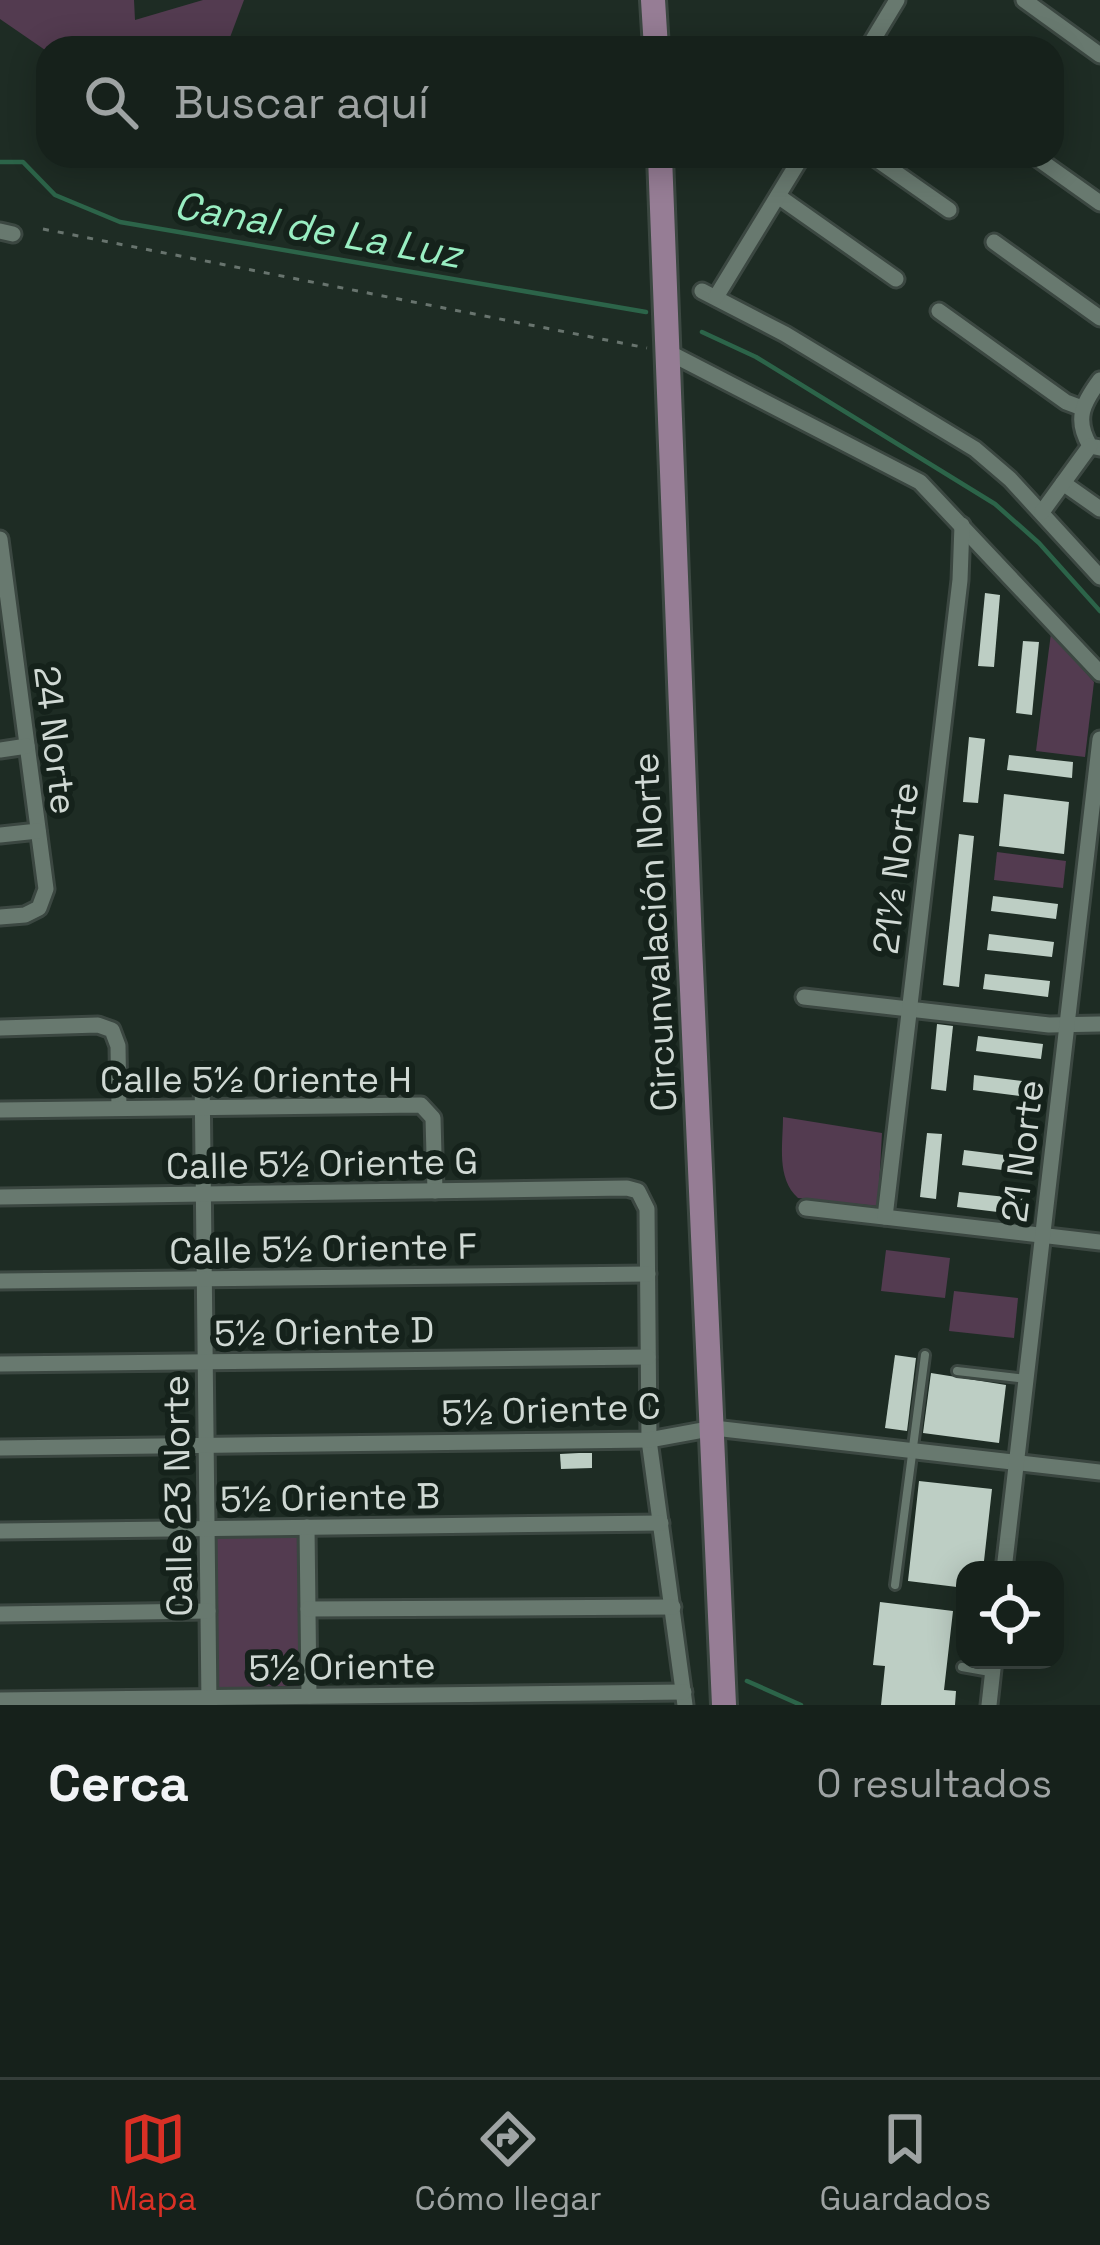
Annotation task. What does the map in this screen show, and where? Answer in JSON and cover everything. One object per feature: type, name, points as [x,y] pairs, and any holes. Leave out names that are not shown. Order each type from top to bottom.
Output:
[{"type":"main road","points":[[653,0],[655,36]]},
{"type":"main road","name":"Circunvalación Norte","points":[[660,168],[724,1705]]},
{"type":"street","points":[[879,36],[897,0]]},
{"type":"street","points":[[1024,0],[1100,55]]},
{"type":"street","points":[[795,168],[709,294],[975,449],[1042,512],[1100,577]]},
{"type":"street","points":[[889,168],[949,210]]},
{"type":"street","points":[[1051,168],[1100,203]]},
{"type":"street","points":[[778,196],[896,279]]},
{"type":"street","points":[[994,242],[1100,318]]},
{"type":"street","points":[[939,310],[1082,408]]},
{"type":"street","points":[[668,352],[920,482],[1100,673]]},
{"type":"street","points":[[1042,512],[1095,447],[1082,428],[1082,408],[1100,380]]},
{"type":"street","points":[[1063,483],[1100,509]]},
{"type":"street","name":"21½ Norte","points":[[885,1217],[960,580],[962,525]]},
{"type":"street","name":"24 Norte","points":[[0,538],[9,672],[27,746],[46,890],[39,908],[25,915],[0,917]]},
{"type":"street","name":"21 Norte","points":[[1005,1561],[1100,739]]},
{"type":"street","points":[[0,750],[27,746]]},
{"type":"street","points":[[0,835],[38,831]]},
{"type":"street","points":[[804,997],[1100,1024]]},
{"type":"street","points":[[0,1028],[108,1027],[118,1040],[119,1108]]},
{"type":"street","name":"Calle 23 Norte","points":[[202,1071],[209,1701]]},
{"type":"street","name":"Calle 5½ Oriente H","points":[[0,1109],[421,1105],[433,1118],[434,1191]]},
{"type":"street","name":"Calle 5½ Oriente G","points":[[0,1197],[627,1188],[642,1195],[646,1204],[648,1274]]},
{"type":"street","points":[[806,1208],[1100,1242]]},
{"type":"street","points":[[648,1274],[649,1440],[685,1699]]},
{"type":"street","name":"Calle 5½ Oriente F","points":[[0,1281],[648,1274]]},
{"type":"street","name":"5½ Oriente D","points":[[0,1364],[648,1357]]},
{"type":"street","name":"5½ Oriente C","points":[[0,1448],[649,1440],[714,1428],[1100,1472]]},
{"type":"street","name":"5½ Oriente B","points":[[0,1531],[661,1523]]},
{"type":"street","points":[[307,1527],[308,1696]]},
{"type":"street","points":[[308,1609],[674,1607]]},
{"type":"street","points":[[0,1614],[208,1611]]},
{"type":"street","points":[[988,1705],[993,1669]]},
{"type":"street","name":"5½ Oriente","points":[[0,1700],[685,1699]]},
{"type":"lane","points":[[896,1585],[926,1355]]},
{"type":"lane","points":[[957,1371],[1026,1379]]},
{"type":"path","points":[[43,229],[668,352]]},
{"type":"shaded area","points":[[0,0],[134,0],[135,20],[203,0],[244,0],[230,36],[36,36],[36,44],[0,19]]},
{"type":"shaded area","points":[[1051,633],[1094,682],[1085,757],[1036,751]]},
{"type":"shaded area","points":[[997,852],[1066,861],[1063,888],[994,880]]},
{"type":"shaded area","points":[[783,1117],[882,1133],[878,1206],[798,1198],[784,1171]]},
{"type":"shaded area","points":[[886,1250],[950,1258],[945,1298],[881,1291]]},
{"type":"shaded area","points":[[954,1291],[1018,1298],[1014,1338],[949,1331]]},
{"type":"shaded area","points":[[214,1537],[298,1537],[300,1686],[215,1688]]},
{"type":"building","points":[[985,593],[1000,595],[994,667],[978,666]]},
{"type":"building","points":[[1023,641],[1039,642],[1032,715],[1016,713]]},
{"type":"building","points":[[969,737],[985,739],[978,803],[963,802]]},
{"type":"building","points":[[1009,755],[1073,762],[1072,778],[1007,770]]},
{"type":"building","points":[[1004,794],[1069,802],[1064,854],[999,846]]},
{"type":"building","points":[[959,834],[974,836],[959,987],[943,985]]},
{"type":"building","points":[[993,896],[1058,904],[1056,919],[991,911]]},
{"type":"building","points":[[989,934],[1054,942],[1052,957],[987,950]]},
{"type":"building","points":[[985,974],[1050,981],[1048,997],[983,989]]},
{"type":"building","points":[[937,1024],[953,1026],[946,1091],[931,1089]]},
{"type":"building","points":[[978,1036],[1043,1044],[1041,1059],[976,1051]]},
{"type":"building","points":[[974,1075],[1039,1083],[1037,1098],[973,1090]]},
{"type":"building","points":[[927,1133],[942,1134],[936,1199],[920,1197]]},
{"type":"building","points":[[964,1150],[1029,1158],[1027,1173],[962,1165]]},
{"type":"building","points":[[959,1192],[1024,1199],[1022,1215],[957,1207]]},
{"type":"building","points":[[895,1355],[916,1358],[907,1431],[885,1428]]},
{"type":"building","points":[[931,1373],[1006,1385],[999,1443],[923,1433]]},
{"type":"building","points":[[592,1453],[592,1468],[561,1469],[560,1454]]},
{"type":"building","points":[[919,1481],[992,1489],[984,1561],[956,1561],[956,1587],[908,1581]]},
{"type":"building","points":[[880,1602],[953,1611],[944,1690],[956,1691],[955,1705],[881,1705],[885,1666],[873,1665]]},
{"type":"waterway","name":"Canal de La Luz","points":[[0,162],[23,162],[55,195],[120,222],[646,312]]},
{"type":"waterway","name":"Canal de La Luz","points":[[702,332],[756,357],[995,504],[1039,543],[1100,611]]},
{"type":"waterway","points":[[747,1681],[801,1705]]}]
